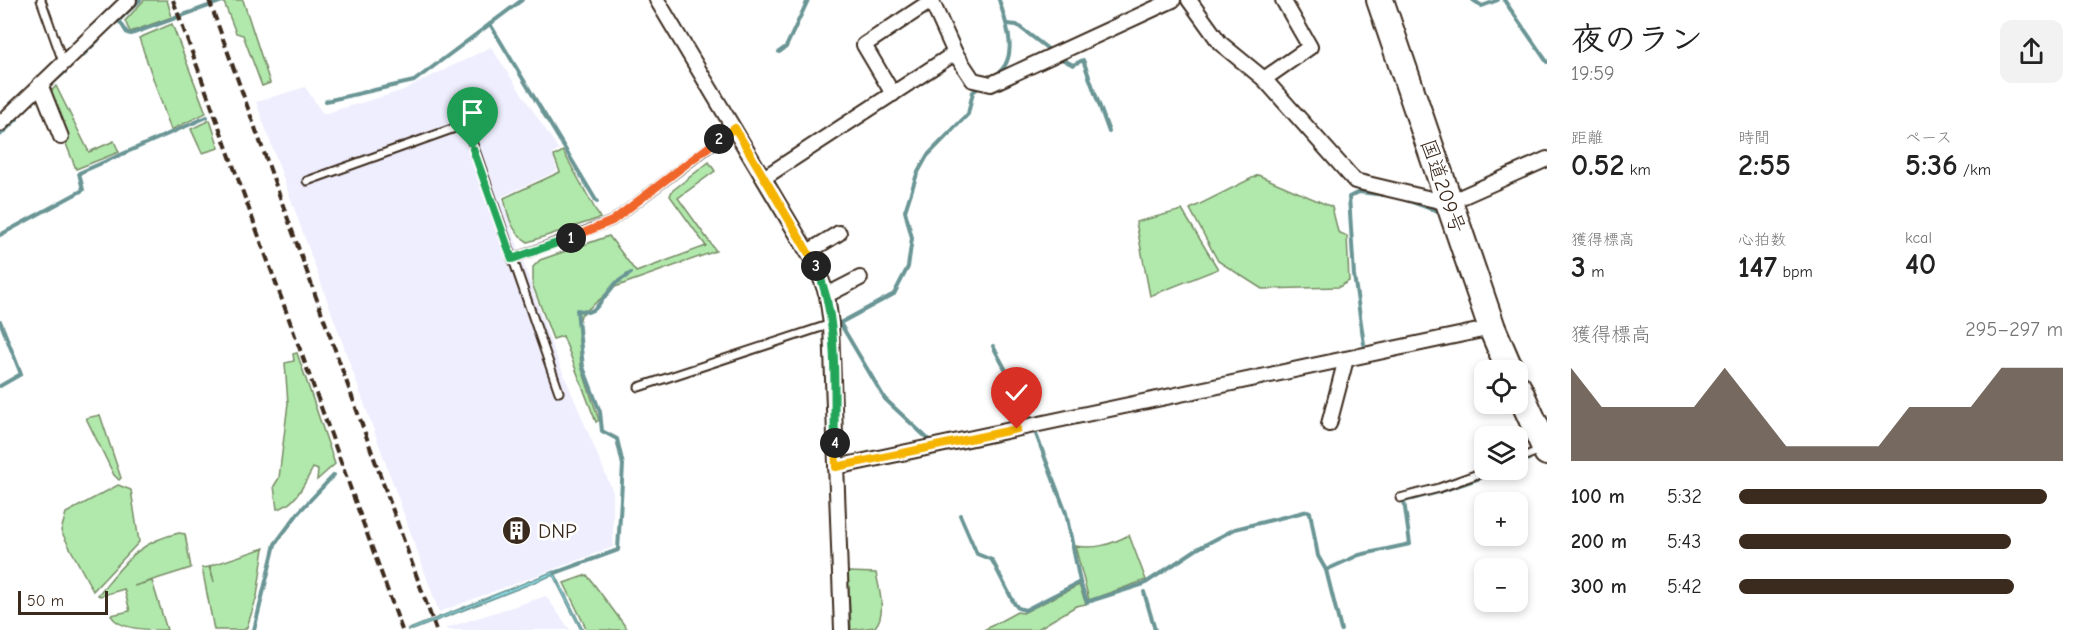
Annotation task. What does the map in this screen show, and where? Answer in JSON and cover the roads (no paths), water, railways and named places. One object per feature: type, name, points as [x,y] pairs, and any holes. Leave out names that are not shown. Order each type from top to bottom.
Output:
[{"type":"highway","name":"国道209号","points":[[1380,0],[1448,203],[1492,328],[1506,360]]},
{"type":"highway","points":[[1528,410],[1546,450]]},
{"type":"street","points":[[657,0],[765,177],[817,268],[827,295],[831,324],[842,630]]},
{"type":"street","points":[[893,94],[864,45],[931,1],[955,53],[973,80],[991,84],[1173,0]]},
{"type":"street","points":[[1189,0],[1220,43],[1264,80],[1355,181],[1448,203],[1547,159]]},
{"type":"street","points":[[1264,80],[1310,47],[1283,0]]},
{"type":"street","points":[[0,124],[124,2]]},
{"type":"street","points":[[765,177],[955,53]]},
{"type":"street","points":[[40,84],[62,137]]},
{"type":"street","points":[[808,252],[839,233]]},
{"type":"street","points":[[827,295],[861,278]]},
{"type":"street","points":[[836,467],[1492,328]]},
{"type":"street","points":[[1329,424],[1346,359]]},
{"type":"lane","points":[[41,0],[63,62]]},
{"type":"lane","points":[[307,181],[466,124],[559,392]]},
{"type":"lane","points":[[512,259],[612,221],[735,128]]},
{"type":"lane","points":[[639,387],[831,324]]},
{"type":"lane","points":[[1528,456],[1546,450]]},
{"type":"lane","points":[[1400,498],[1439,488],[1474,475]]},
{"type":"water","points":[[554,571],[583,630],[553,575],[413,630],[407,630]]},
{"type":"waterway","points":[[117,22],[140,0]]},
{"type":"waterway","points":[[119,20],[127,33],[131,34],[225,0]]},
{"type":"waterway","points":[[326,101],[414,81],[522,0]]},
{"type":"waterway","points":[[779,52],[786,47],[808,0]]},
{"type":"waterway","points":[[997,74],[1004,67],[1010,49],[1008,29],[999,0]]},
{"type":"waterway","points":[[1473,0],[1482,6],[1498,0]]},
{"type":"waterway","points":[[1504,0],[1547,62]]},
{"type":"waterway","points":[[490,24],[597,202]]},
{"type":"waterway","points":[[1007,24],[1017,25],[1052,52]]},
{"type":"waterway","points":[[82,56],[98,40]]},
{"type":"waterway","points":[[1058,57],[1073,65],[1083,60],[1109,132]]},
{"type":"waterway","points":[[49,86],[66,71]]},
{"type":"waterway","points":[[928,439],[885,399],[840,323],[894,294],[908,267],[912,238],[905,211],[917,174],[927,156],[968,114],[973,92],[981,86]]},
{"type":"waterway","points":[[0,235],[83,190],[79,173],[207,117]]},
{"type":"waterway","points":[[0,135],[17,119]]},
{"type":"waterway","points":[[1364,344],[1354,275],[1349,197],[1359,192],[1385,195]]},
{"type":"waterway","points":[[1401,198],[1440,212]]},
{"type":"waterway","points":[[555,573],[618,550],[623,465],[617,439],[602,431],[600,412],[583,367],[577,310],[588,312],[595,309],[616,283],[631,273]]},
{"type":"waterway","points":[[0,321],[21,374],[0,386]]},
{"type":"waterway","points":[[993,346],[1031,422]]},
{"type":"waterway","points":[[1034,429],[1066,513],[1080,582]]},
{"type":"waterway","points":[[254,630],[275,544],[299,512],[334,475]]},
{"type":"waterway","points":[[1310,512],[1318,556],[1326,570],[1359,555],[1410,544],[1404,501],[1474,480]]},
{"type":"waterway","points":[[960,515],[977,554],[992,560],[1014,603],[1018,608],[1025,610],[1080,582],[1087,602],[1144,584],[1197,549],[1235,529],[1308,511]]},
{"type":"waterway","points":[[1326,570],[1341,630]]},
{"type":"waterway","points":[[1144,592],[1155,630]]},
{"type":"railway","points":[[173,0],[402,630]]},
{"type":"railway","points":[[209,0],[436,630]]},
{"type":"place","name":"DNP","points":[[517,531]]}]
